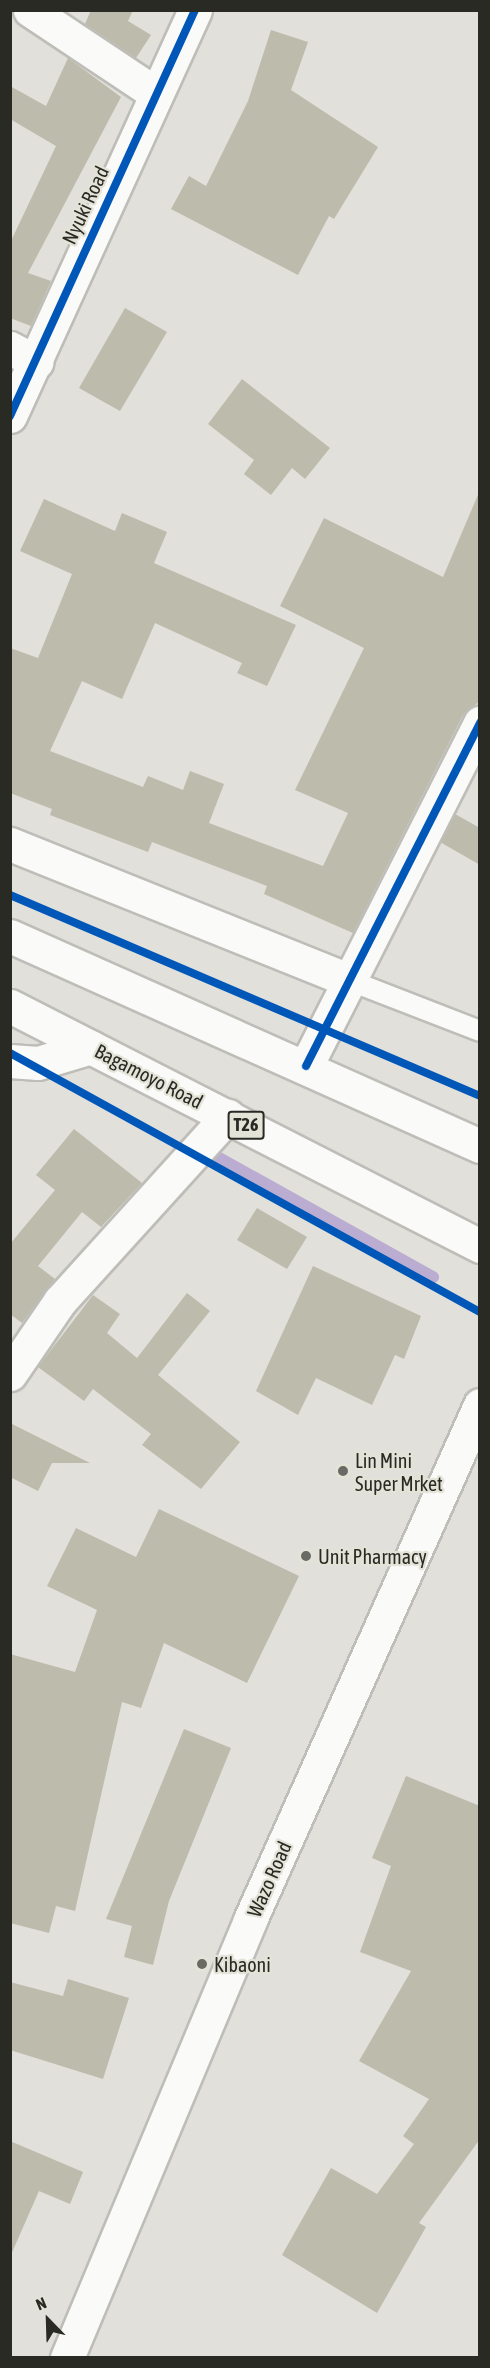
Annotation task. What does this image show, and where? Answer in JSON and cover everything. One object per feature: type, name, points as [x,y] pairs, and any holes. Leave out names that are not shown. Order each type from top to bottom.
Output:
[{"type":"main road","points":[[30,10],[155,93]]},
{"type":"main road","name":"Nyuki Road","points":[[10,416],[23,355],[195,10]]},
{"type":"main road","points":[[306,1066],[480,723]]},
{"type":"main road","points":[[10,844],[351,981]]},
{"type":"main road","points":[[10,936],[306,1066],[480,1146]]},
{"type":"main road","name":"Bagamoyo Road","points":[[10,1006],[480,1246]]},
{"type":"main road","points":[[10,1060],[38,1063],[91,1047]]},
{"type":"main road","points":[[10,1374],[60,1300],[228,1116]]},
{"type":"main road","name":"Wazo Road","points":[[67,2358],[250,1920],[477,1418]]},
{"type":"lane","points":[[351,981],[480,1031]]},
{"type":"building","points":[[91,10],[133,10],[128,21],[151,35],[136,58],[85,24]]},
{"type":"building","points":[[271,30],[308,42],[291,90],[378,147],[334,219],[329,216],[298,275],[171,209],[189,176],[206,186],[248,101]]},
{"type":"building","points":[[68,58],[121,97],[28,273],[51,281],[31,326],[10,318],[10,243],[56,146],[10,119],[10,86],[46,106]]},
{"type":"building","points":[[125,308],[167,332],[120,411],[79,388]]},
{"type":"building","points":[[242,379],[330,448],[305,479],[292,468],[271,495],[244,474],[254,460],[208,424]]},
{"type":"building","points":[[480,490],[480,701],[463,715],[353,933],[264,894],[267,886],[152,842],[148,852],[50,815],[52,809],[10,793],[10,648],[38,658],[72,574],[20,551],[44,499],[115,531],[122,513],[167,532],[154,563],[296,625],[267,686],[237,673],[242,663],[155,623],[122,699],[82,681],[50,751],[143,787],[148,776],[183,790],[190,771],[224,784],[209,823],[323,866],[348,813],[295,790],[364,648],[280,606],[324,518],[443,577]]},
{"type":"building","points":[[455,814],[480,828],[480,865],[440,842]]},
{"type":"building","points":[[74,1129],[142,1183],[101,1227],[82,1212],[38,1266],[55,1279],[22,1323],[10,1314],[10,1244],[55,1190],[36,1175]]},
{"type":"building","points":[[257,1208],[307,1237],[287,1269],[237,1240]]},
{"type":"building","points":[[313,1266],[421,1316],[404,1359],[395,1355],[372,1405],[316,1378],[298,1415],[256,1391]]},
{"type":"building","points":[[187,1293],[210,1311],[158,1375],[240,1442],[201,1489],[142,1445],[151,1434],[93,1389],[84,1401],[38,1367],[93,1295],[120,1314],[107,1333],[137,1358]]},
{"type":"building","points":[[10,1423],[90,1463],[52,1463],[38,1491],[10,1477]]},
{"type":"building","points":[[159,1509],[299,1576],[247,1683],[164,1643],[141,1708],[122,1702],[75,1911],[56,1906],[49,1933],[10,1923],[10,1654],[75,1672],[97,1610],[47,1586],[76,1528],[136,1557]]},
{"type":"building","points":[[184,1729],[231,1748],[169,1901],[153,1965],[124,1957],[132,1926],[106,1919]]},
{"type":"building","points":[[406,1776],[480,1806],[480,2139],[419,2223],[426,2227],[377,2313],[282,2255],[331,2168],[377,2194],[414,2144],[403,2136],[429,2099],[359,2061],[411,1971],[360,1952],[391,1866],[372,1858]]},
{"type":"building","points":[[68,1979],[129,1998],[103,2079],[10,2050],[10,1982],[63,1996]]},
{"type":"building","points":[[10,2141],[83,2172],[70,2204],[39,2191],[10,2257]]},
{"type":"waterway","points":[[219,1158],[433,1277]]},
{"type":"cycle path","points":[[10,416],[195,10]]},
{"type":"cycle path","points":[[306,1066],[480,723]]},
{"type":"cycle path","points":[[10,895],[480,1096]]},
{"type":"cycle path","points":[[10,1053],[480,1312]]},
{"type":"place","name":"Lin Mini Super Mrket","points":[[343,1471]]},
{"type":"place","name":"Unit Pharmacy","points":[[306,1556]]},
{"type":"place","name":"Kibaoni","points":[[202,1964]]}]
